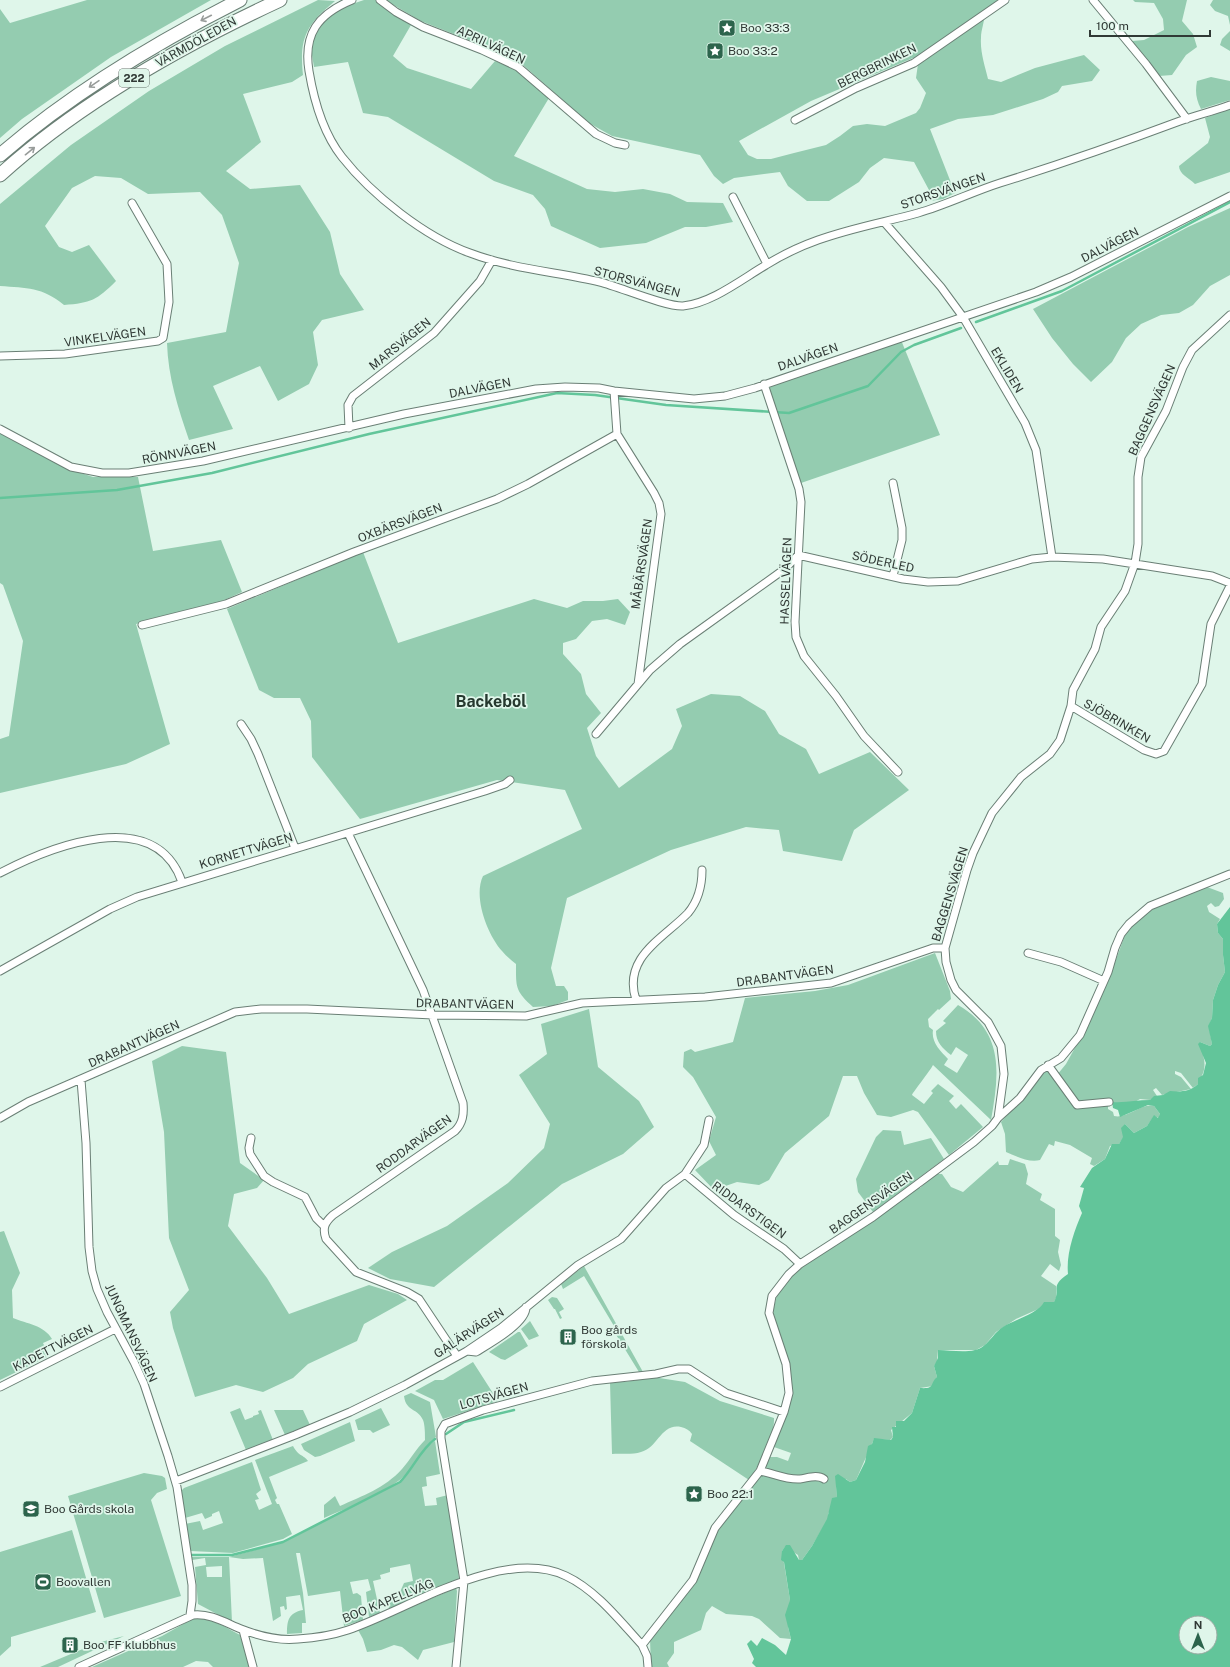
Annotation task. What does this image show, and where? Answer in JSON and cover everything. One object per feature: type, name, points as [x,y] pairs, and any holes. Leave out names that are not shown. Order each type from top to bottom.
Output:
[{"type":"highway","name":"VÄRMDÖLEDEN","points":[[0,155],[63,104],[107,75],[187,27],[240,0]]},
{"type":"highway","name":"VÄRMDÖLEDEN","points":[[0,176],[80,114],[142,72],[206,36],[280,0]]},
{"type":"street","name":"STORSVÄNGEN","points":[[352,0],[335,6],[323,17],[314,30],[308,44],[310,72],[319,113],[330,138],[341,156],[398,212],[418,226],[468,252],[492,260],[600,282],[674,306],[684,306],[728,288],[767,264],[816,240],[920,212],[968,194],[1085,156],[1187,118],[1230,105]]},
{"type":"street","name":"APRILVÄGEN","points":[[380,0],[396,12],[424,27],[482,50],[518,67],[596,134],[615,142],[625,144]]},
{"type":"street","name":"BERGBRINKEN","points":[[795,120],[856,88],[914,63],[1005,0]]},
{"type":"street","points":[[1093,0],[1146,64],[1187,118]]},
{"type":"street","name":"DALVÄGEN","points":[[368,424],[404,414],[536,389],[565,387],[600,388],[614,392],[694,399],[725,396],[1036,292],[1071,277],[1230,196]]},
{"type":"street","points":[[733,197],[767,264]]},
{"type":"street","name":"VINKELVÄGEN","points":[[0,356],[65,354],[158,341],[163,338],[169,302],[167,264],[132,203]]},
{"type":"street","name":"EKLIDEN","points":[[884,222],[941,287],[963,317],[1013,402],[1033,442],[1039,468],[1052,557]]},
{"type":"street","name":"MARSVÄGEN","points":[[349,428],[348,406],[353,396],[434,333],[480,282],[492,260]]},
{"type":"street","name":"BAGGENSVÄGEN","points":[[642,1645],[693,1580],[715,1528],[760,1471],[784,1412],[789,1393],[786,1364],[769,1313],[770,1303],[778,1286],[800,1264],[847,1234],[974,1142],[992,1126],[998,1118],[1004,1074],[1001,1046],[988,1022],[956,990],[951,980],[946,962],[945,948],[973,853],[992,813],[1021,777],[1055,748],[1064,730],[1071,706],[1075,684],[1095,649],[1101,627],[1126,592],[1135,563],[1138,544],[1138,477],[1141,457],[1166,411],[1183,367],[1192,350],[1230,315]]},
{"type":"street","name":"HASSELVÄGEN","points":[[764,384],[799,489],[800,502],[795,622],[796,637],[800,647],[864,736],[898,772]]},
{"type":"street","points":[[614,392],[617,434]]},
{"type":"street","name":"RÖNNVÄGEN","points":[[0,430],[71,467],[95,472],[124,474],[175,467],[368,424]]},
{"type":"street","name":"OXBÄRSVÄGEN","points":[[142,625],[226,604],[354,552],[497,499],[528,484],[617,434]]},
{"type":"street","name":"MÅBÄRSVÄGEN","points":[[617,434],[654,494],[661,514],[638,684]]},
{"type":"street","points":[[893,483],[902,528],[900,547],[893,576]]},
{"type":"street","points":[[596,734],[650,670],[680,644],[786,568],[798,555]]},
{"type":"street","name":"SÖDERLED","points":[[798,555],[893,576],[928,582],[958,581],[1032,559],[1052,557],[1091,557],[1212,576],[1230,583]]},
{"type":"street","name":"SJÖBRINKEN","points":[[1071,706],[1144,750],[1156,754],[1164,751],[1202,684],[1211,624],[1230,586]]},
{"type":"street","points":[[241,724],[252,739],[277,798],[295,848]]},
{"type":"street","name":"KORNETTVÄGEN","points":[[0,971],[110,909],[137,897],[182,882],[486,791],[506,784],[510,780]]},
{"type":"street","name":"RODDARVÄGEN","points":[[324,1226],[326,1221],[333,1215],[455,1131],[462,1123],[463,1103],[424,990],[348,833]]},
{"type":"street","points":[[0,873],[39,854],[67,844],[96,839],[124,838],[142,842],[160,851],[176,867],[182,882]]},
{"type":"street","points":[[636,1000],[633,989],[635,973],[640,960],[651,946],[687,913],[692,906],[700,890],[702,870]]},
{"type":"street","points":[[998,1118],[1015,1103],[1034,1077],[1048,1065],[1061,1058],[1080,1035],[1104,981],[1121,934],[1138,915],[1150,906],[1230,874]]},
{"type":"street","name":"DRABANTVÄGEN","points":[[0,1118],[28,1102],[228,1015],[247,1010],[307,1009],[433,1015],[526,1016],[582,1003],[705,997],[832,983],[933,948],[945,948]]},
{"type":"street","points":[[1028,953],[1061,962],[1104,981]]},
{"type":"street","points":[[1048,1065],[1078,1105],[1109,1102]]},
{"type":"street","name":"JUNGMANSVÄGEN","points":[[81,1080],[86,1143],[90,1261],[98,1289],[115,1329],[134,1362],[144,1384],[176,1481],[192,1585],[190,1615]]},
{"type":"street","name":"GALÄRVÄGEN","points":[[176,1481],[350,1412],[405,1385],[467,1351],[501,1328],[578,1265],[621,1239],[666,1188],[685,1174],[704,1145],[709,1120]]},
{"type":"street","points":[[251,1138],[249,1148],[250,1154],[264,1176],[273,1182],[305,1197],[316,1218],[324,1226],[326,1239],[356,1272],[407,1292],[419,1299],[457,1356]]},
{"type":"street","name":"RIDDARSTIGEN","points":[[685,1174],[734,1215],[784,1249],[800,1264]]},
{"type":"street","name":"KADETTVÄGEN","points":[[0,1387],[115,1329]]},
{"type":"street","name":"LOTSVÄGEN","points":[[456,1667],[464,1581],[441,1438],[442,1427],[449,1421],[504,1404],[592,1381],[656,1374],[683,1369],[690,1369],[726,1393],[784,1412]]},
{"type":"street","points":[[760,1471],[784,1478],[800,1479],[814,1476],[824,1479]]},
{"type":"street","name":"BOO KAPELLVÄG","points":[[79,1667],[190,1615],[206,1615],[243,1630],[270,1638],[297,1639],[347,1630],[488,1572],[513,1568],[537,1569],[556,1572],[578,1582],[590,1592],[642,1645]]},
{"type":"street","points":[[243,1630],[244,1639],[253,1667]]},
{"type":"street","points":[[642,1645],[647,1656],[648,1667]]},
{"type":"shaded area","points":[[87,0],[211,0],[111,57],[22,119],[0,138],[0,9],[10,23]]},
{"type":"shaded area","points":[[318,0],[335,1],[317,17],[307,33],[302,51],[303,75],[292,82],[243,94],[261,142],[226,171],[250,189],[300,185],[330,232],[340,274],[364,310],[322,320],[313,332],[318,365],[309,384],[278,401],[260,366],[213,386],[233,429],[189,440],[177,404],[169,368],[167,343],[226,332],[239,263],[222,215],[200,192],[148,194],[121,178],[95,176],[72,188],[45,226],[59,247],[72,252],[89,245],[116,281],[104,292],[87,302],[64,305],[49,295],[41,292],[26,288],[0,286],[0,204],[71,145],[149,91],[225,46]]},
{"type":"shaded area","points":[[364,0],[376,0],[384,8],[411,25],[393,56],[407,68],[471,89],[495,61],[515,69],[549,98],[514,156],[587,189],[615,192],[643,189],[670,194],[687,202],[723,203],[733,222],[706,227],[685,227],[646,243],[600,248],[551,226],[545,209],[533,195],[494,181],[388,117],[363,113],[348,62],[314,67],[311,49],[313,39],[322,22],[337,9]]},
{"type":"shaded area","points":[[385,0],[998,0],[984,10],[981,48],[988,79],[1001,82],[1035,68],[1084,55],[1100,70],[1092,81],[1062,86],[1058,92],[1043,99],[993,115],[958,119],[930,129],[955,193],[943,199],[930,201],[929,190],[914,162],[884,158],[870,168],[859,182],[829,201],[807,201],[788,186],[780,172],[734,178],[723,184],[714,176],[700,155],[612,136],[589,123],[523,65],[499,52],[421,21]],"holes":[[[913,58],[918,64],[916,78],[926,93],[920,108],[916,113],[885,126],[867,124],[853,126],[826,145],[771,159],[757,159],[748,155],[739,141],[811,101]]]},
{"type":"shaded area","points":[[1133,0],[1187,0],[1182,21],[1193,34],[1197,47],[1186,55],[1172,75],[1159,76],[1132,41],[1144,40],[1164,30],[1163,19],[1154,3],[1135,2]]},
{"type":"shaded area","points":[[1213,0],[1230,0],[1230,25],[1228,16],[1215,11],[1210,5]]},
{"type":"shaded area","points":[[1230,31],[1230,51],[1220,45],[1222,39]]},
{"type":"shaded area","points":[[1211,77],[1230,81],[1230,100],[1201,109],[1196,95],[1197,81]]},
{"type":"shaded area","points":[[1230,108],[1230,172],[1195,184],[1182,174],[1179,166],[1208,143],[1210,137],[1205,118]]},
{"type":"shaded area","points":[[1230,208],[1230,275],[1210,286],[1193,305],[1179,313],[1161,315],[1141,324],[1126,338],[1112,362],[1091,382],[1073,364],[1052,338],[1033,309],[1188,227]]},
{"type":"shaded area","points":[[901,340],[940,435],[801,483],[768,385]]},
{"type":"shaded area","points":[[0,433],[63,467],[93,477],[138,477],[153,551],[221,540],[242,592],[220,602],[136,624],[170,744],[126,764],[0,793],[0,739],[9,736],[23,641],[3,585],[0,583]]},
{"type":"shaded area","points":[[363,552],[398,643],[534,599],[567,608],[583,601],[618,599],[630,612],[625,625],[607,619],[592,621],[576,639],[563,643],[563,654],[581,674],[586,694],[601,713],[587,728],[596,756],[619,788],[672,749],[682,726],[676,709],[711,694],[740,696],[765,711],[779,734],[806,749],[819,774],[870,752],[909,790],[854,830],[842,861],[783,851],[779,830],[746,827],[671,850],[567,898],[551,968],[556,986],[564,986],[568,992],[568,1000],[552,1006],[533,1007],[523,997],[518,988],[516,964],[505,955],[491,935],[483,915],[480,885],[483,876],[582,829],[565,790],[497,780],[360,819],[312,757],[311,721],[300,698],[274,698],[259,690],[227,609]]},
{"type":"shaded area","points":[[1207,887],[1223,893],[1224,899],[1219,906],[1215,907],[1211,903],[1207,906],[1209,912],[1220,919],[1217,924],[1218,933],[1223,939],[1225,972],[1218,985],[1213,1000],[1212,1018],[1209,1026],[1212,1044],[1210,1046],[1200,1042],[1204,1058],[1204,1069],[1198,1084],[1193,1088],[1181,1073],[1175,1071],[1175,1074],[1181,1077],[1191,1089],[1162,1095],[1156,1088],[1153,1090],[1157,1096],[1150,1100],[1140,1099],[1133,1103],[1078,1103],[1057,1075],[1066,1064],[1082,1035],[1111,973],[1125,935],[1134,923],[1157,906]]},
{"type":"shaded area","points":[[1230,907],[1230,1667],[756,1667],[752,1663],[754,1659],[747,1644],[751,1640],[757,1646],[762,1638],[775,1645],[786,1655],[791,1639],[785,1615],[790,1600],[784,1562],[781,1560],[782,1551],[786,1545],[790,1545],[799,1560],[802,1560],[812,1546],[827,1519],[832,1498],[837,1497],[835,1476],[838,1474],[850,1482],[856,1480],[865,1462],[868,1446],[872,1444],[874,1438],[891,1440],[893,1437],[892,1427],[896,1427],[896,1421],[904,1421],[912,1413],[920,1388],[928,1388],[932,1386],[937,1377],[934,1366],[938,1358],[938,1350],[966,1351],[979,1349],[1003,1327],[1037,1310],[1044,1302],[1054,1302],[1056,1298],[1057,1285],[1062,1278],[1068,1274],[1068,1259],[1071,1243],[1082,1213],[1079,1206],[1084,1188],[1080,1187],[1092,1168],[1105,1159],[1112,1144],[1119,1144],[1123,1137],[1121,1128],[1125,1124],[1134,1133],[1147,1126],[1154,1115],[1158,1118],[1160,1114],[1154,1106],[1148,1105],[1120,1117],[1118,1110],[1113,1108],[1112,1102],[1150,1100],[1154,1096],[1163,1095],[1170,1091],[1188,1090],[1198,1084],[1198,1078],[1203,1075],[1206,1063],[1198,1044],[1200,1042],[1210,1046],[1212,1044],[1208,1026],[1212,1018],[1213,1000],[1218,985],[1225,972],[1223,939],[1218,933],[1217,924]]},
{"type":"shaded area","points":[[935,953],[950,991],[951,999],[928,1019],[929,1027],[933,1030],[933,1038],[937,1046],[948,1059],[944,1065],[957,1073],[968,1055],[956,1047],[951,1055],[940,1044],[936,1031],[946,1023],[943,1021],[958,1005],[973,1016],[984,1028],[991,1041],[995,1056],[996,1087],[991,1120],[933,1065],[912,1095],[924,1104],[933,1093],[931,1091],[938,1084],[954,1096],[949,1101],[956,1109],[961,1104],[983,1127],[949,1155],[918,1112],[913,1110],[891,1117],[877,1115],[864,1093],[857,1076],[843,1076],[829,1116],[785,1153],[769,1180],[759,1185],[737,1182],[714,1190],[695,1170],[716,1155],[709,1141],[716,1117],[693,1077],[683,1067],[684,1052],[691,1049],[695,1052],[733,1042],[745,998],[815,991],[848,985]]},
{"type":"shaded area","points":[[589,1009],[598,1067],[639,1101],[654,1127],[623,1154],[562,1184],[434,1287],[390,1279],[368,1268],[392,1252],[447,1226],[508,1183],[544,1148],[550,1124],[519,1075],[547,1054],[541,1024]]},
{"type":"shaded area","points":[[182,1046],[226,1052],[240,1163],[264,1180],[257,1188],[234,1194],[228,1226],[267,1278],[289,1314],[369,1285],[398,1294],[407,1300],[364,1324],[357,1341],[308,1364],[293,1378],[263,1392],[236,1385],[195,1397],[173,1328],[170,1312],[189,1290],[169,1238],[164,1132],[152,1061]]},
{"type":"shaded area","points":[[1047,1070],[1077,1106],[1108,1104],[1108,1109],[1113,1112],[1114,1116],[1119,1116],[1144,1107],[1154,1106],[1160,1114],[1159,1118],[1154,1116],[1147,1126],[1134,1133],[1125,1124],[1123,1138],[1119,1144],[1110,1146],[1105,1159],[1094,1166],[1090,1164],[1092,1158],[1070,1145],[1055,1141],[1054,1146],[1049,1144],[1040,1160],[1036,1161],[1027,1160],[1006,1152],[1005,1134],[1001,1122],[1024,1096],[1040,1073]]},
{"type":"shaded area","points":[[883,1130],[901,1131],[904,1145],[931,1138],[944,1159],[873,1212],[858,1192],[856,1179],[876,1137]]},
{"type":"shaded area","points":[[1010,1159],[1025,1164],[1028,1174],[1026,1184],[1042,1194],[1040,1200],[1055,1209],[1055,1236],[1060,1240],[1058,1252],[1061,1265],[1059,1271],[1050,1264],[1041,1276],[1056,1286],[1056,1298],[1054,1302],[1016,1319],[996,1332],[985,1345],[976,1350],[938,1350],[937,1362],[934,1366],[937,1377],[933,1386],[920,1388],[912,1413],[891,1430],[893,1437],[890,1440],[874,1439],[856,1480],[850,1482],[846,1479],[836,1483],[837,1497],[828,1514],[828,1519],[802,1560],[799,1560],[798,1555],[785,1547],[782,1551],[790,1600],[788,1627],[791,1639],[780,1638],[759,1619],[752,1616],[726,1614],[712,1606],[706,1613],[701,1630],[674,1642],[674,1653],[667,1663],[669,1667],[651,1667],[650,1639],[695,1584],[717,1531],[762,1473],[768,1457],[777,1457],[788,1461],[791,1453],[774,1447],[791,1399],[792,1387],[773,1311],[777,1295],[786,1282],[803,1265],[916,1188],[920,1188],[935,1174],[942,1174],[951,1187],[963,1192],[998,1161],[999,1165],[1008,1165]]},
{"type":"shaded area","points":[[4,1231],[20,1273],[12,1290],[13,1318],[40,1328],[49,1334],[52,1339],[43,1343],[49,1356],[0,1380],[0,1232]]},
{"type":"shaded area","points":[[584,1266],[643,1372],[639,1372],[615,1333],[617,1331],[584,1276],[563,1289],[561,1284]]},
{"type":"shaded area","points":[[552,1297],[557,1298],[564,1309],[559,1312],[562,1318],[560,1319],[548,1300]]},
{"type":"shaded area","points":[[530,1321],[539,1336],[529,1340],[521,1329]]},
{"type":"shaded area","points":[[520,1332],[528,1346],[505,1360],[489,1352]]},
{"type":"shaded area","points":[[473,1362],[498,1401],[443,1419],[434,1400],[415,1391],[435,1380],[443,1380]]},
{"type":"shaded area","points":[[653,1377],[685,1382],[720,1401],[774,1418],[774,1425],[769,1442],[762,1459],[749,1480],[690,1441],[692,1434],[687,1429],[681,1427],[674,1427],[664,1432],[647,1450],[634,1453],[612,1454],[610,1382],[625,1382]]},
{"type":"shaded area","points":[[411,1393],[430,1402],[436,1437],[426,1447],[411,1469],[393,1485],[364,1501],[324,1518],[324,1505],[335,1496],[340,1506],[381,1486],[402,1469],[425,1440],[425,1427],[421,1416],[407,1405],[405,1401],[404,1396]]},
{"type":"shaded area","points":[[240,1408],[245,1420],[259,1414],[258,1411],[261,1410],[273,1440],[246,1450],[230,1412]]},
{"type":"shaded area","points":[[381,1408],[390,1425],[373,1433],[370,1430],[358,1430],[355,1420]]},
{"type":"shaded area","points":[[274,1410],[303,1410],[310,1425],[285,1435]]},
{"type":"shaded area","points":[[350,1422],[355,1441],[315,1457],[304,1450],[301,1444]]},
{"type":"shaded area","points":[[435,1441],[440,1474],[426,1477],[427,1486],[422,1487],[425,1506],[437,1505],[436,1498],[448,1495],[459,1579],[389,1609],[388,1603],[400,1592],[404,1583],[413,1581],[410,1564],[390,1568],[390,1572],[380,1575],[381,1579],[373,1581],[380,1613],[369,1617],[366,1592],[371,1590],[368,1579],[350,1582],[353,1594],[357,1593],[361,1596],[363,1620],[344,1626],[340,1591],[308,1596],[300,1553],[296,1553],[303,1593],[306,1623],[302,1623],[302,1633],[287,1634],[287,1625],[291,1615],[303,1610],[300,1595],[286,1597],[287,1609],[285,1610],[284,1606],[280,1607],[281,1616],[273,1621],[263,1558],[243,1559],[229,1557],[284,1542],[401,1482],[425,1449]]},
{"type":"shaded area","points":[[293,1446],[297,1452],[308,1461],[269,1477],[277,1498],[275,1500],[277,1504],[279,1504],[292,1534],[283,1539],[233,1553],[190,1551],[185,1524],[200,1521],[203,1530],[223,1523],[219,1511],[205,1519],[202,1513],[185,1518],[181,1491],[184,1488],[252,1462],[261,1490],[256,1494],[259,1499],[255,1500],[259,1510],[272,1504],[255,1460]]},
{"type":"shaded area","points":[[144,1473],[162,1476],[165,1478],[167,1489],[157,1493],[151,1500],[181,1596],[104,1618],[68,1496]]},
{"type":"shaded area","name":"Boovallen","points":[[72,1530],[96,1612],[11,1637],[11,1646],[0,1656],[0,1552]]},
{"type":"shaded area","points":[[192,1557],[229,1557],[232,1622],[198,1604],[195,1567],[206,1565],[205,1558],[192,1560]],"holes":[[[222,1566],[222,1577],[207,1577],[206,1567]]]},
{"type":"shaded area","points":[[456,1588],[454,1642],[423,1650],[418,1660],[402,1647],[394,1645],[381,1650],[367,1652],[363,1639],[358,1630]]},
{"type":"shaded area","points":[[194,1618],[213,1621],[240,1635],[250,1667],[213,1667],[208,1662],[196,1661],[183,1667],[92,1667],[162,1636]]},
{"type":"shaded area","points":[[124,1636],[58,1667],[40,1667],[97,1643]]},
{"type":"waterway","points":[[976,322],[1062,291],[1230,202]]},
{"type":"waterway","points":[[0,498],[117,490],[212,473],[369,434],[557,393],[595,395],[666,405],[789,413],[868,386],[901,352],[914,345],[961,328]]},
{"type":"waterway","points":[[446,1434],[464,1422],[514,1410]]},
{"type":"waterway","points":[[192,1555],[232,1555],[283,1542],[400,1482],[425,1449],[435,1439]]},
{"type":"place","name":"Boo 33:3","points":[[727,28]]},
{"type":"place","name":"Boo 33:2","points":[[715,51]]},
{"type":"place","name":"Boo gårds förskola","points":[[568,1337]]},
{"type":"place","name":"Boo 22:1","points":[[694,1494]]},
{"type":"place","name":"Boo Gårds skola","points":[[31,1509]]},
{"type":"place","name":"Boovallen","points":[[43,1582]]},
{"type":"place","name":"Boo FF klubbhus","points":[[70,1645]]},
{"type":"district","name":"Backeböl","points":[[491,701]]}]
